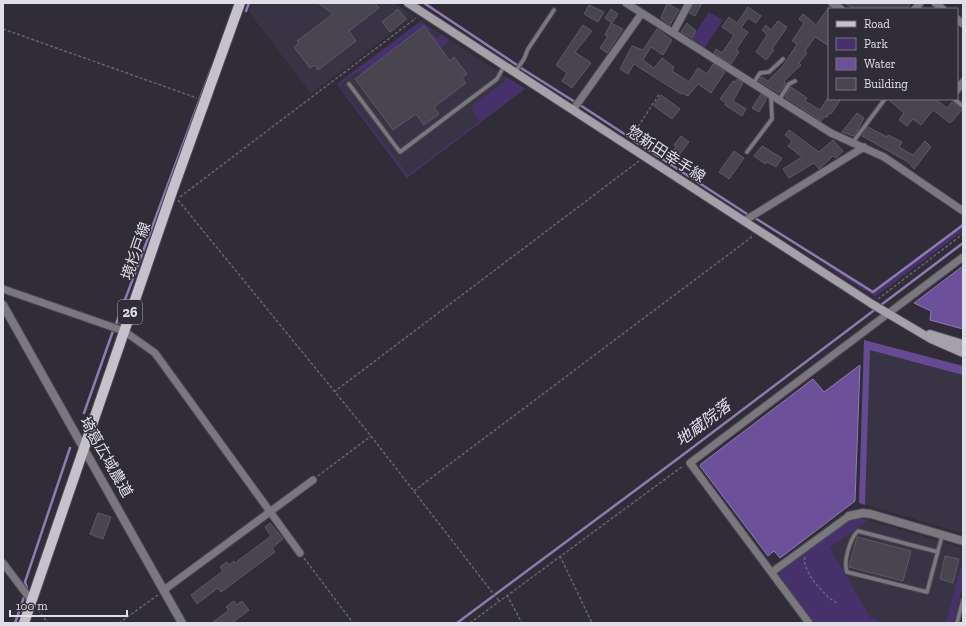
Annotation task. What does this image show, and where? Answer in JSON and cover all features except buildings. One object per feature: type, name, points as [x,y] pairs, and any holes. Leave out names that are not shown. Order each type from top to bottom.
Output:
[{"type":"main road","name":"境杉戸線","points":[[24,623],[124,331],[240,3]]},
{"type":"main road","name":"惣新田幸手線","points":[[408,3],[873,304],[939,343],[963,353]]},
{"type":"main road","name":"惣新田幸手線","points":[[910,327],[933,336],[963,344]]},
{"type":"street","points":[[626,3],[832,133],[884,157],[963,211]]},
{"type":"street","points":[[672,33],[689,3]]},
{"type":"street","points":[[573,110],[642,13]]},
{"type":"street","points":[[744,221],[864,147]]},
{"type":"street","points":[[809,623],[690,463],[886,312],[963,257]]},
{"type":"street","points":[[3,289],[124,331],[155,352],[300,553]]},
{"type":"street","name":"埼葛広域農道","points":[[3,305],[182,623]]},
{"type":"street","points":[[164,590],[314,480]]},
{"type":"street","points":[[772,572],[849,516],[863,513],[963,541]]},
{"type":"street","points":[[3,563],[32,600]]},
{"type":"lane","points":[[515,73],[524,59],[528,49],[554,10]]},
{"type":"lane","points":[[753,84],[760,74],[769,72],[783,59]]},
{"type":"lane","points":[[349,84],[400,152],[497,79],[504,66]]},
{"type":"lane","points":[[779,100],[789,84],[795,81]]},
{"type":"lane","points":[[747,152],[772,119],[771,95]]},
{"type":"lane","points":[[853,142],[884,100]]},
{"type":"lane","points":[[938,552],[858,531],[852,535],[845,566],[848,572],[927,592],[943,535]]},
{"type":"lane","points":[[957,623],[963,600]]},
{"type":"path","points":[[423,13],[177,199],[371,436],[499,601]]},
{"type":"path","points":[[3,28],[206,101]]},
{"type":"path","points":[[627,145],[660,93]]},
{"type":"path","points":[[334,392],[644,157]]},
{"type":"path","points":[[414,492],[759,231]]},
{"type":"path","points":[[873,304],[963,234]]},
{"type":"path","points":[[314,480],[371,436]]},
{"type":"path","points":[[470,623],[684,465],[690,463]]},
{"type":"path","points":[[808,545],[812,550],[804,559],[806,568],[828,598],[837,603]]},
{"type":"path","points":[[300,553],[353,623]]},
{"type":"path","points":[[560,556],[592,623]]},
{"type":"path","points":[[119,623],[164,590]]},
{"type":"path","points":[[507,595],[522,623]]},
{"type":"path","points":[[32,600],[48,623]]},
{"type":"shaded area","points":[[252,3],[394,3],[414,16],[311,94],[249,12]]},
{"type":"shaded area","points":[[421,21],[525,89],[407,178],[337,84]]},
{"type":"shaded area","points":[[864,340],[963,366],[963,533],[859,503]]},
{"type":"shaded area","points":[[864,340],[963,366],[963,375],[870,350],[865,505],[859,503]]},
{"type":"shaded area","points":[[868,520],[963,548],[963,623],[887,623],[871,618],[830,548]]},
{"type":"green space","points":[[709,12],[723,20],[704,49],[690,41]]},
{"type":"green space","points":[[421,21],[431,28],[429,32],[438,38],[441,34],[450,40],[440,48],[424,27],[361,75],[358,71],[339,85],[408,175],[480,121],[472,110],[473,105],[502,84],[507,77],[525,89],[407,178],[337,84]]},
{"type":"green space","points":[[963,225],[963,231],[875,297],[817,260],[875,292]]},
{"type":"green space","points":[[857,518],[868,520],[830,548],[871,618],[886,623],[813,623],[779,577],[780,571],[846,522]]},
{"type":"green space","points":[[963,558],[963,586],[953,623],[946,623]]},
{"type":"water","points":[[963,266],[963,329],[930,320],[931,311],[914,303]]},
{"type":"water","points":[[860,365],[855,501],[780,558],[774,551],[768,556],[700,466],[813,379],[824,392]]},
{"type":"waterway","points":[[246,11],[249,3]]},
{"type":"waterway","points":[[424,3],[517,65]]},
{"type":"waterway","points":[[521,68],[575,102]]},
{"type":"waterway","points":[[116,324],[211,69]]},
{"type":"waterway","points":[[580,105],[629,137]]},
{"type":"waterway","points":[[633,140],[747,214]]},
{"type":"waterway","points":[[755,218],[873,292],[963,225]]},
{"type":"waterway","name":"地蔵院落","points":[[457,623],[963,243]]},
{"type":"waterway","points":[[84,413],[113,331]]},
{"type":"waterway","points":[[27,588],[25,582],[70,448]]},
{"type":"waterway","points":[[15,623],[24,597]]}]
